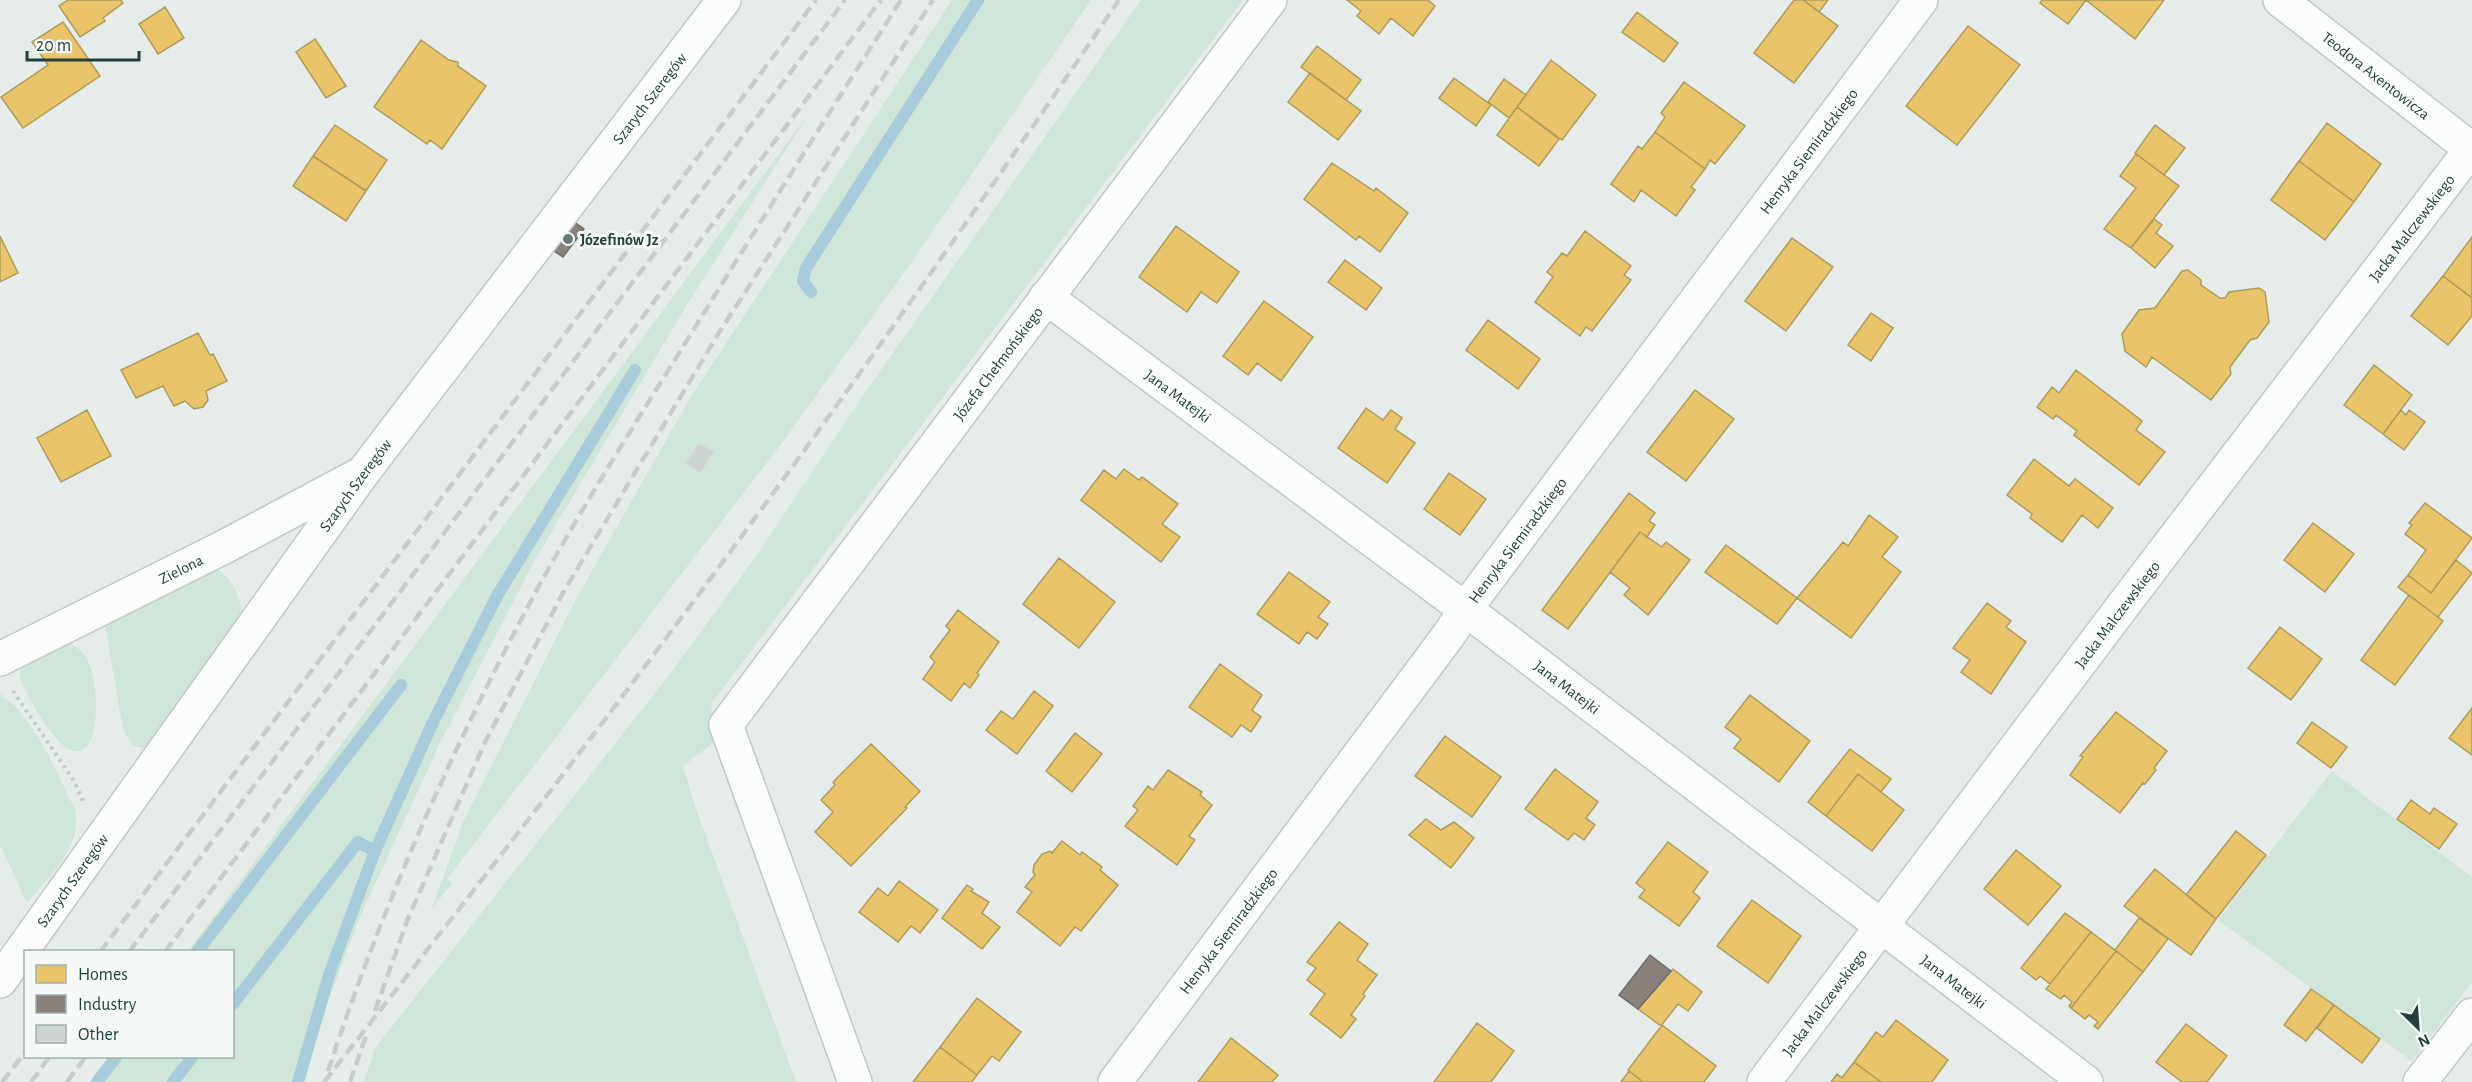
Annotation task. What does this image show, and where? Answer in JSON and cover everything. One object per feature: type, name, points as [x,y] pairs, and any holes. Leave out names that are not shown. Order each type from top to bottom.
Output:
[{"type":"street","name":"Szarych Szeregów","points":[[0,981],[362,474],[724,0]]},
{"type":"street","name":"Józefa Chełmońskiego","points":[[855,1082],[726,724],[1270,0]]},
{"type":"street","name":"Henryka Siemiradzkiego","points":[[1116,1082],[1448,636],[1464,610],[1921,0]]},
{"type":"street","name":"Teodora Axentowicza","points":[[2280,0],[2472,149]]},
{"type":"street","name":"Jacka Malczewskiego","points":[[1764,1082],[2135,589],[2472,149]]},
{"type":"street","name":"Jana Matejki","points":[[1046,297],[1464,610],[2086,1082]]},
{"type":"street","name":"Zielona","points":[[5,673],[225,547],[362,474]]},
{"type":"street","points":[[2420,1082],[2472,1015]]},
{"type":"path","points":[[5,673],[74,781],[89,813],[97,848]]},
{"type":"green space","points":[[952,0],[1091,0],[911,263],[782,443],[447,879],[452,883],[432,909],[463,822],[576,599],[690,398]]},
{"type":"green space","points":[[1141,0],[1243,0],[711,704],[718,739],[683,766],[695,806],[796,1082],[364,1082],[375,1048],[666,679],[757,555],[859,401]]},
{"type":"green space","points":[[810,112],[687,305],[536,558],[440,743],[359,919],[328,1002],[306,1071],[297,1082],[92,1082],[110,1058],[234,1058],[234,950],[189,950]]},
{"type":"green space","points":[[209,563],[229,579],[238,596],[243,613],[155,741],[142,748],[132,745],[123,729],[105,624]]},
{"type":"green space","points":[[69,641],[86,658],[95,689],[94,732],[82,751],[73,751],[59,742],[31,702],[20,675],[24,656]]},
{"type":"green space","points":[[0,694],[24,717],[44,746],[75,809],[74,837],[69,849],[54,872],[27,903],[0,845]]},
{"type":"green space","points":[[2332,771],[2472,877],[2472,982],[2412,1061],[2218,920]]},
{"type":"building: Homes","points":[[68,0],[121,0],[123,3],[103,18],[105,21],[80,37],[59,6]]},
{"type":"building: Homes","points":[[1347,0],[1428,0],[1435,6],[1413,36],[1391,18],[1379,34],[1357,16],[1361,11]]},
{"type":"building: Homes","points":[[1794,0],[1803,0],[1838,26],[1794,83],[1754,53]]},
{"type":"building: Homes","points":[[1803,0],[1828,0],[1819,12]]},
{"type":"building: Homes","points":[[2042,0],[2086,0],[2068,24],[2040,3]]},
{"type":"building: Homes","points":[[2086,0],[2164,0],[2135,39]]},
{"type":"building: Homes","points":[[165,7],[184,38],[158,54],[139,24]]},
{"type":"building: Homes","points":[[1637,12],[1678,43],[1664,62],[1622,32]]},
{"type":"building: Homes","points":[[63,22],[100,76],[23,128],[1,97],[48,65],[32,42]]},
{"type":"building: Homes","points":[[1968,26],[2020,65],[1957,145],[1906,106]]},
{"type":"building: Homes","points":[[315,39],[346,86],[326,98],[296,52]]},
{"type":"building: Homes","points":[[421,40],[449,60],[458,62],[458,66],[486,86],[442,149],[430,140],[427,144],[374,107]]},
{"type":"building: Homes","points":[[1317,46],[1361,80],[1346,100],[1301,67]]},
{"type":"building: Homes","points":[[1551,60],[1596,95],[1562,140],[1517,107]]},
{"type":"building: Homes","points":[[1310,73],[1361,111],[1338,140],[1288,102]]},
{"type":"building: Homes","points":[[1454,78],[1491,105],[1476,126],[1439,98]]},
{"type":"building: Homes","points":[[1504,79],[1526,95],[1509,118],[1488,102]]},
{"type":"building: Homes","points":[[1684,82],[1745,126],[1715,164],[1710,160],[1705,169],[1655,132],[1665,117],[1661,113]]},
{"type":"building: Homes","points":[[1517,107],[1559,139],[1539,166],[1497,135]]},
{"type":"building: Homes","points":[[2327,123],[2381,164],[2354,202],[2299,161]]},
{"type":"building: Homes","points":[[335,125],[387,160],[366,191],[313,156]]},
{"type":"building: Homes","points":[[2155,125],[2185,148],[2164,175],[2135,153]]},
{"type":"building: Homes","points":[[1655,132],[1705,169],[1691,187],[1695,190],[1676,216],[1641,190],[1634,202],[1611,184],[1638,146],[1642,149]]},
{"type":"building: Homes","points":[[2136,154],[2179,186],[2131,248],[2104,229],[2136,188],[2120,176]]},
{"type":"building: Homes","points":[[313,156],[366,191],[346,221],[293,186]]},
{"type":"building: Homes","points":[[2299,161],[2354,202],[2325,240],[2271,200]]},
{"type":"building: Homes","points":[[1332,163],[1374,191],[1376,188],[1408,213],[1380,252],[1359,236],[1356,240],[1304,199]]},
{"type":"building: Homes","points":[[2154,219],[2162,225],[2156,233],[2173,246],[2155,268],[2131,248]]},
{"type":"building: Homes","points":[[1176,226],[1239,272],[1217,303],[1201,292],[1187,312],[1139,277]]},
{"type":"building: Homes","points":[[1585,231],[1631,266],[1624,275],[1631,280],[1592,331],[1586,327],[1580,336],[1535,302],[1553,277],[1547,272],[1562,253],[1567,256]]},
{"type":"building: Homes","points":[[0,236],[18,273],[0,282]]},
{"type":"building: Homes","points":[[2472,237],[2472,298],[2443,276]]},
{"type":"building: Homes","points":[[1792,238],[1833,267],[1786,331],[1745,301]]},
{"type":"building: Homes","points":[[1345,260],[1382,288],[1366,310],[1328,282]]},
{"type":"building: Homes","points":[[2188,270],[2201,280],[2201,285],[2220,298],[2225,298],[2229,292],[2259,288],[2265,292],[2269,322],[2257,338],[2250,340],[2230,367],[2231,374],[2211,400],[2152,357],[2146,367],[2125,351],[2122,334],[2139,310],[2155,308],[2182,271]]},
{"type":"building: Homes","points":[[2443,276],[2472,298],[2472,316],[2448,345],[2411,316]]},
{"type":"building: Homes","points":[[1264,301],[1313,337],[1281,381],[1257,363],[1248,375],[1223,356]]},
{"type":"building: Homes","points":[[1871,313],[1893,328],[1871,361],[1848,345]]},
{"type":"building: Homes","points":[[1488,320],[1540,359],[1518,389],[1466,350]]},
{"type":"building: Homes","points":[[198,333],[210,355],[213,354],[227,381],[206,391],[208,400],[203,407],[194,409],[185,401],[174,406],[163,386],[136,398],[121,370]]},
{"type":"building: Homes","points":[[2374,365],[2412,395],[2383,434],[2344,405]]},
{"type":"building: Homes","points":[[2076,370],[2142,421],[2136,430],[2165,452],[2139,485],[2074,435],[2077,431],[2056,415],[2053,419],[2037,407],[2052,387],[2059,393]]},
{"type":"building: Homes","points":[[1695,390],[1734,419],[1686,481],[1647,452]]},
{"type":"building: Homes","points":[[1366,408],[1383,420],[1391,410],[1402,418],[1395,429],[1415,443],[1387,483],[1338,448]]},
{"type":"building: Homes","points":[[87,410],[111,456],[61,482],[37,438]]},
{"type":"building: Homes","points":[[2401,410],[2406,415],[2409,410],[2425,422],[2404,450],[2383,434]]},
{"type":"building: Homes","points":[[2034,459],[2069,486],[2075,479],[2113,508],[2098,528],[2082,515],[2062,542],[2030,518],[2032,514],[2007,495]]},
{"type":"building: Homes","points":[[1124,469],[1139,480],[1142,477],[1178,504],[1162,524],[1180,537],[1161,562],[1081,500],[1104,470],[1116,479]]},
{"type":"building: Homes","points":[[1449,473],[1486,499],[1460,535],[1424,509]]},
{"type":"building: Homes","points":[[1629,493],[1655,513],[1649,521],[1655,525],[1647,537],[1640,532],[1568,629],[1542,610]]},
{"type":"building: Homes","points":[[2425,503],[2472,538],[2431,593],[2408,575],[2426,550],[2405,534],[2412,525],[2409,523]]},
{"type":"building: Homes","points":[[1869,515],[1898,537],[1882,557],[1901,572],[1851,638],[1797,598],[1843,542],[1848,546]]},
{"type":"building: Homes","points":[[2313,523],[2354,554],[2325,592],[2284,560]]},
{"type":"building: Homes","points":[[1640,532],[1662,547],[1666,542],[1690,560],[1648,615],[1624,595],[1630,588],[1610,572]]},
{"type":"building: Homes","points":[[1726,545],[1797,598],[1777,624],[1705,572]]},
{"type":"building: Homes","points":[[1059,558],[1115,602],[1079,648],[1023,604]]},
{"type":"building: Homes","points":[[2456,560],[2472,573],[2438,617],[2398,587],[2408,575],[2431,593]]},
{"type":"building: Homes","points":[[1289,572],[1330,602],[1318,617],[1328,624],[1317,639],[1307,632],[1299,644],[1257,614]]},
{"type":"building: Homes","points":[[2409,595],[2443,621],[2395,685],[2361,660]]},
{"type":"building: Homes","points":[[1987,603],[2011,621],[2006,627],[2026,642],[1991,694],[1961,672],[1970,660],[1953,648]]},
{"type":"building: Homes","points":[[958,610],[999,642],[977,673],[979,675],[970,688],[964,683],[951,701],[923,679],[935,662],[930,657],[950,630],[946,626]]},
{"type":"building: Homes","points":[[2280,627],[2322,659],[2291,700],[2248,668]]},
{"type":"building: Homes","points":[[1220,664],[1262,695],[1252,710],[1261,717],[1251,732],[1241,725],[1232,737],[1189,707]]},
{"type":"building: Homes","points":[[1034,691],[1053,706],[1017,754],[986,730],[1001,711],[1013,719]]},
{"type":"building: Homes","points":[[1750,695],[1810,741],[1779,782],[1734,748],[1741,739],[1725,727]]},
{"type":"building: Homes","points":[[2472,708],[2472,755],[2449,738]]},
{"type":"building: Homes","points":[[2116,712],[2167,751],[2154,768],[2156,770],[2120,813],[2070,775],[2083,757],[2080,756]]},
{"type":"building: Homes","points":[[2312,722],[2347,747],[2331,768],[2297,743]]},
{"type":"building: Homes","points":[[1075,733],[1102,754],[1072,792],[1046,771]]},
{"type":"building: Homes","points":[[1445,736],[1501,777],[1472,817],[1415,776]]},
{"type":"building: Homes","points":[[871,744],[920,791],[905,807],[907,808],[851,866],[815,832],[833,812],[821,800],[835,785],[833,782]]},
{"type":"building: Homes","points":[[1850,749],[1891,779],[1881,792],[1858,774],[1826,816],[1808,802]]},
{"type":"building: Homes","points":[[1555,769],[1598,802],[1586,818],[1595,825],[1584,840],[1574,833],[1568,840],[1525,809]]},
{"type":"building: Homes","points":[[1168,770],[1202,792],[1200,795],[1212,805],[1189,836],[1195,840],[1177,865],[1125,826],[1138,810],[1133,806],[1148,786],[1153,790]]},
{"type":"building: Homes","points":[[1858,774],[1904,810],[1872,851],[1826,816]]},
{"type":"building: Homes","points":[[2411,800],[2430,814],[2434,808],[2457,824],[2439,849],[2397,819]]},
{"type":"building: Homes","points":[[1426,819],[1441,830],[1454,822],[1474,838],[1451,868],[1409,835]]},
{"type":"building: Homes","points":[[2236,831],[2266,855],[2216,919],[2186,895]]},
{"type":"building: Homes","points":[[1062,841],[1080,855],[1082,852],[1102,867],[1100,870],[1118,885],[1081,931],[1075,927],[1060,946],[1017,912],[1032,892],[1025,887],[1035,875],[1034,865],[1042,854],[1050,851],[1052,853]]},
{"type":"building: Homes","points":[[1668,842],[1708,872],[1693,892],[1700,898],[1679,926],[1639,897],[1645,890],[1636,883]]},
{"type":"building: Homes","points":[[2016,850],[2061,886],[2028,925],[1984,889]]},
{"type":"building: Homes","points":[[2155,869],[2216,919],[2191,955],[2124,906]]},
{"type":"building: Homes","points":[[899,881],[938,910],[920,933],[911,926],[898,942],[859,912],[878,888],[888,896]]},
{"type":"building: Homes","points":[[967,885],[973,889],[971,891],[989,902],[982,913],[1000,927],[982,949],[942,918]]},
{"type":"building: Homes","points":[[1752,900],[1801,936],[1768,983],[1717,946]]},
{"type":"building: Homes","points":[[2065,913],[2091,932],[2050,984],[2040,976],[2036,980],[2021,968]]},
{"type":"building: Homes","points":[[2139,918],[2168,939],[2143,972],[2115,950]]},
{"type":"building: Homes","points":[[1339,922],[1368,944],[1357,960],[1377,975],[1351,1015],[1356,1019],[1341,1038],[1310,1014],[1325,994],[1307,980],[1316,968],[1307,962]]},
{"type":"building: Homes","points":[[2091,932],[2116,951],[2071,1008],[2069,1006],[2072,1002],[2064,995],[2061,999],[2046,989]]},
{"type":"building: Homes","points":[[2116,951],[2143,972],[2098,1029],[2094,1026],[2098,1022],[2089,1015],[2085,1019],[2071,1008]]},
{"type":"building: Homes","points":[[1673,969],[1702,992],[1688,1011],[1678,1004],[1661,1026],[1638,1009]]},
{"type":"building: Homes","points":[[2311,989],[2334,1005],[2306,1041],[2284,1025]]},
{"type":"building: Homes","points":[[977,998],[1021,1032],[999,1061],[992,1056],[977,1075],[940,1047]]},
{"type":"building: Homes","points":[[2334,1005],[2380,1039],[2362,1063],[2317,1028]]},
{"type":"building: Homes","points":[[1896,1020],[1948,1060],[1932,1082],[1881,1082],[1854,1062],[1876,1032],[1883,1037]]},
{"type":"building: Homes","points":[[1477,1023],[1514,1051],[1491,1082],[1434,1082]]},
{"type":"building: Homes","points":[[2186,1024],[2227,1056],[2207,1082],[2182,1082],[2156,1062]]},
{"type":"building: Homes","points":[[1662,1025],[1716,1066],[1704,1082],[1643,1082],[1628,1070]]},
{"type":"building: Homes","points":[[1231,1038],[1278,1075],[1272,1082],[1198,1082]]},
{"type":"building: Homes","points":[[940,1047],[977,1075],[972,1082],[913,1082]]},
{"type":"building: Homes","points":[[1854,1062],[1881,1082],[1831,1082],[1837,1074],[1842,1078]]},
{"type":"building: Homes","points":[[1629,1071],[1643,1082],[1621,1082]]},
{"type":"building: Industry","name":"Józefinów Jz","points":[[573,221],[584,229],[563,257],[551,249]]},
{"type":"building: Industry","points":[[1650,955],[1671,971],[1638,1009],[1619,995]]},
{"type":"building: Other","points":[[699,444],[713,452],[700,472],[687,463]]},
{"type":"waterway","points":[[811,292],[803,281],[806,268],[978,0]]},
{"type":"waterway","points":[[298,1082],[330,972],[375,851],[434,720],[497,596],[635,370]]},
{"type":"waterway","points":[[199,950],[401,685]]},
{"type":"waterway","points":[[234,1002],[358,842],[375,851]]},
{"type":"waterway","points":[[97,1082],[115,1058]]},
{"type":"waterway","points":[[173,1082],[191,1058]]},
{"type":"railway","points":[[102,950],[816,0]]},
{"type":"railway","points":[[131,950],[845,0]]},
{"type":"railway","points":[[167,950],[881,0]]},
{"type":"railway","points":[[328,1071],[371,949],[420,830],[502,656],[532,599],[618,451],[901,0]]},
{"type":"railway","points":[[375,1011],[407,921],[485,742],[564,591],[717,336],[933,0]]},
{"type":"railway","points":[[324,1082],[566,770],[767,501],[946,252],[1119,0]]},
{"type":"railway","points":[[350,1082],[367,1033]]},
{"type":"railway","points":[[2,1082],[24,1054]]},
{"type":"railway","points":[[31,1082],[49,1058]]},
{"type":"railway","points":[[67,1082],[85,1058]]},
{"type":"place","name":"Józefinów Jz","points":[[568,239]]}]
